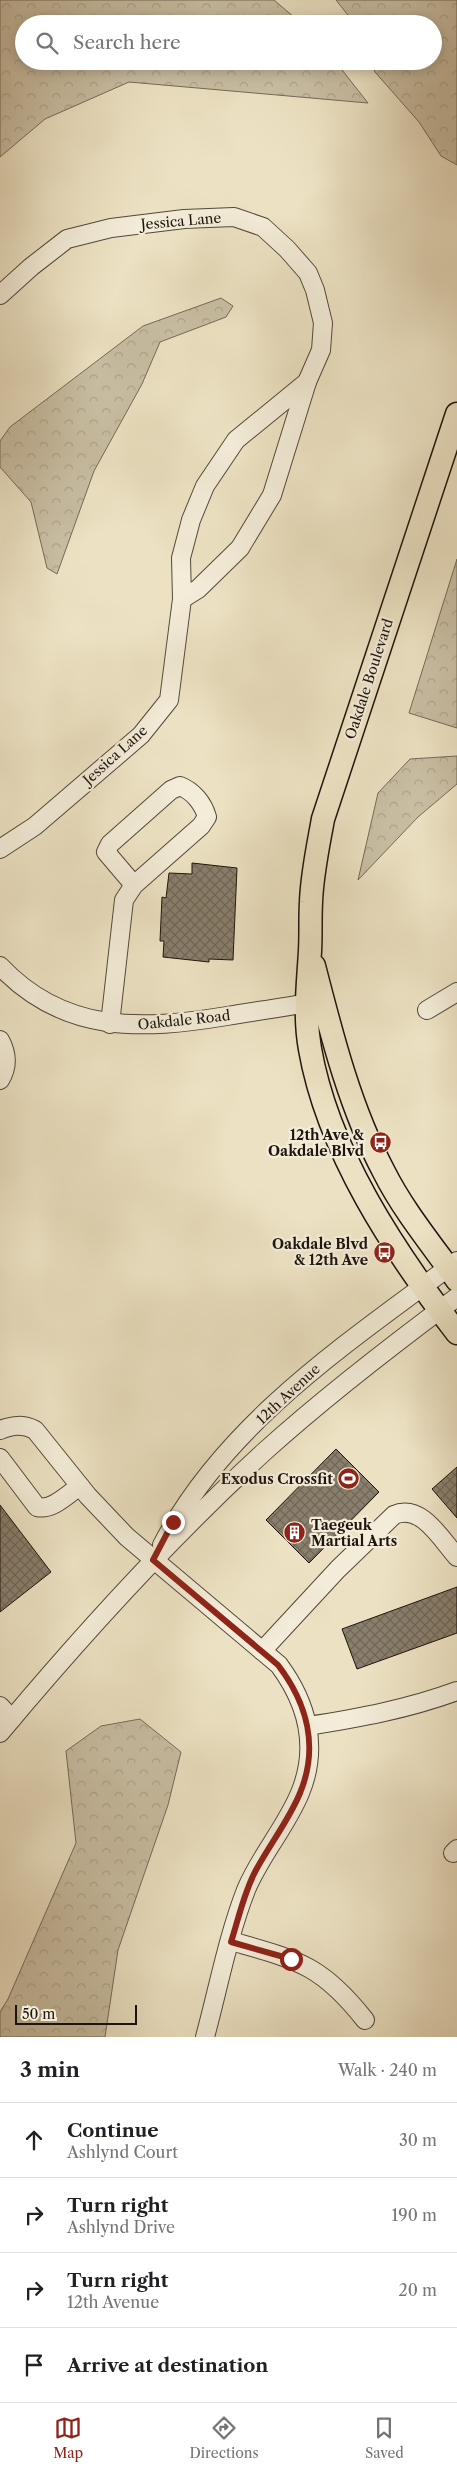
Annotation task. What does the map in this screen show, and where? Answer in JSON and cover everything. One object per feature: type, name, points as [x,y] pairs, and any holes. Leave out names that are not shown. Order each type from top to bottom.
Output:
[{"type":"main road","name":"Oakdale Boulevard","points":[[457,414],[329,797],[314,871],[310,951],[314,1002],[310,1049],[320,1093],[332,1128],[352,1171],[379,1219],[423,1286],[448,1303],[457,1333]]},
{"type":"main road","name":"Oakdale Boulevard","points":[[314,1002],[370,1144],[394,1188],[454,1269]]},
{"type":"street","name":"Jessica Lane","points":[[0,295],[68,239],[111,228],[184,219],[234,217],[263,227],[287,249],[308,273],[316,290],[323,323],[321,350],[307,382],[272,495],[240,548],[198,588],[182,599]]},
{"type":"street","name":"Jessica Lane","points":[[0,849],[35,826],[141,735],[169,700],[182,599],[181,558],[191,520],[205,486],[236,440],[307,382]]},
{"type":"street","points":[[110,1024],[124,900],[134,885],[201,826],[207,816],[205,808],[189,789],[180,786],[171,790],[110,844],[106,852],[109,859],[134,885]]},
{"type":"street","name":"Oakdale Road","points":[[0,966],[32,994],[54,1006],[77,1016],[110,1024],[151,1025],[184,1023],[314,1002]]},
{"type":"street","points":[[427,1010],[457,992]]},
{"type":"street","points":[[0,1040],[6,1062],[0,1080]]},
{"type":"street","name":"12th Avenue","points":[[153,1560],[173,1522],[205,1480],[262,1418],[332,1355],[423,1286],[454,1269]]},
{"type":"street","name":"12th Avenue","points":[[0,1733],[6,1712],[153,1560],[297,1423],[351,1378],[448,1303]]},
{"type":"street","points":[[0,1430],[13,1426],[26,1426],[36,1430],[80,1486],[127,1537],[278,1665],[293,1684],[303,1706],[308,1726],[310,1751],[307,1771],[300,1794],[246,1890],[205,2037]]},
{"type":"street","points":[[0,1458],[37,1507],[42,1509],[51,1506],[80,1486]]},
{"type":"street","points":[[262,1651],[338,1569],[394,1515],[403,1511],[414,1513],[425,1520],[457,1557]]},
{"type":"street","points":[[308,1726],[382,1714],[424,1703],[457,1691]]},
{"type":"street","points":[[231,1942],[291,1959],[312,1968],[345,1994],[365,2020]]},
{"type":"green space","points":[[0,0],[274,0],[292,15],[15,15],[15,70],[342,70],[368,103],[129,82],[45,119],[0,157]]},
{"type":"green space","points":[[336,0],[457,0],[457,165],[441,156],[419,122],[374,70],[442,70],[442,15],[348,15]]},
{"type":"green space","points":[[221,298],[233,306],[226,317],[160,342],[142,384],[94,471],[57,574],[47,568],[31,502],[0,467],[0,441],[10,427],[143,326]]},
{"type":"green space","points":[[457,559],[457,728],[409,713]]},
{"type":"green space","points":[[457,756],[457,784],[418,817],[358,880],[378,793],[410,759]]},
{"type":"green space","points":[[140,1719],[181,1752],[168,1805],[118,1950],[105,2037],[0,2037],[0,2012],[8,1999],[76,1843],[66,1751],[101,1726]]},
{"type":"building","points":[[192,863],[237,868],[233,960],[209,959],[209,962],[163,957],[164,941],[160,941],[162,897],[166,898],[169,873],[192,874]]},
{"type":"building","points":[[336,1449],[379,1492],[309,1563],[266,1520]]},
{"type":"building","points":[[457,1467],[457,1518],[432,1489]]},
{"type":"building","points":[[0,1505],[51,1572],[0,1612]]},
{"type":"building","points":[[457,1587],[457,1633],[357,1669],[342,1629]]},
{"type":"place","name":"12th Ave & Oakdale Blvd","points":[[380,1143]]},
{"type":"place","name":"Oakdale Blvd & 12th Ave","points":[[384,1252]]},
{"type":"place","name":"Exodus Crossfit","points":[[349,1479]]},
{"type":"place","name":"Taegeuk Martial Arts","points":[[295,1533]]},
{"type":"route","points":[[173,1522],[153,1560],[278,1665],[293,1684],[303,1706],[308,1726],[310,1751],[307,1771],[300,1794],[256,1869],[246,1890],[231,1942],[291,1959]]}]
